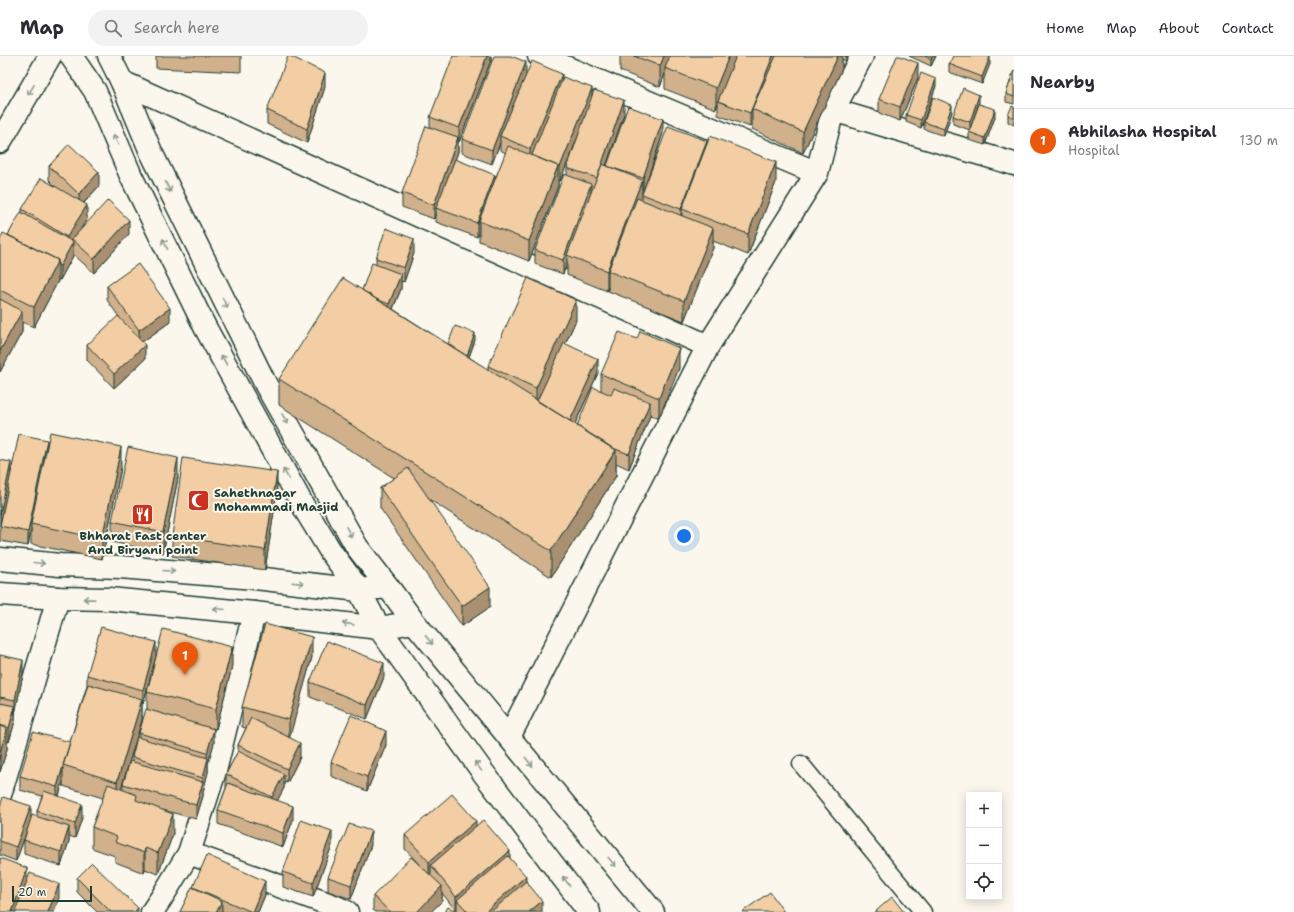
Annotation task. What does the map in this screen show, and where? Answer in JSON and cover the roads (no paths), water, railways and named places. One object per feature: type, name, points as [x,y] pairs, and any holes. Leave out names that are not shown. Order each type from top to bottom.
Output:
[{"type":"main road","points":[[0,142],[50,56]]},
{"type":"main road","points":[[71,56],[95,91],[131,176],[206,327],[306,511],[331,552],[359,590],[380,628],[485,775],[589,912]]},
{"type":"main road","points":[[109,56],[122,82],[151,152],[266,385],[357,547],[414,622],[653,912]]},
{"type":"main road","points":[[539,56],[817,173]]},
{"type":"main road","points":[[509,738],[708,346],[817,173],[833,110],[862,56]]},
{"type":"main road","points":[[122,82],[708,346]]},
{"type":"main road","points":[[833,110],[1014,164]]},
{"type":"main road","points":[[0,559],[60,565],[120,567],[247,577],[359,590],[388,587]]},
{"type":"main road","points":[[0,594],[58,598],[109,599],[254,612],[380,628],[414,622]]},
{"type":"main road","points":[[0,795],[58,598]]},
{"type":"main road","points":[[152,912],[189,853],[215,771],[254,612]]},
{"type":"main road","points":[[189,853],[327,903],[347,912]]},
{"type":"lane","points":[[801,764],[923,912]]},
{"type":"place","name":"Sahethnagar Mohammadi Masjid","points":[[199,500]]},
{"type":"place","name":"Bhharat Fast center And Biryani point","points":[[143,515]]},
{"type":"place","name":"Abhilasha Hospital","points":[[185,675]]}]
